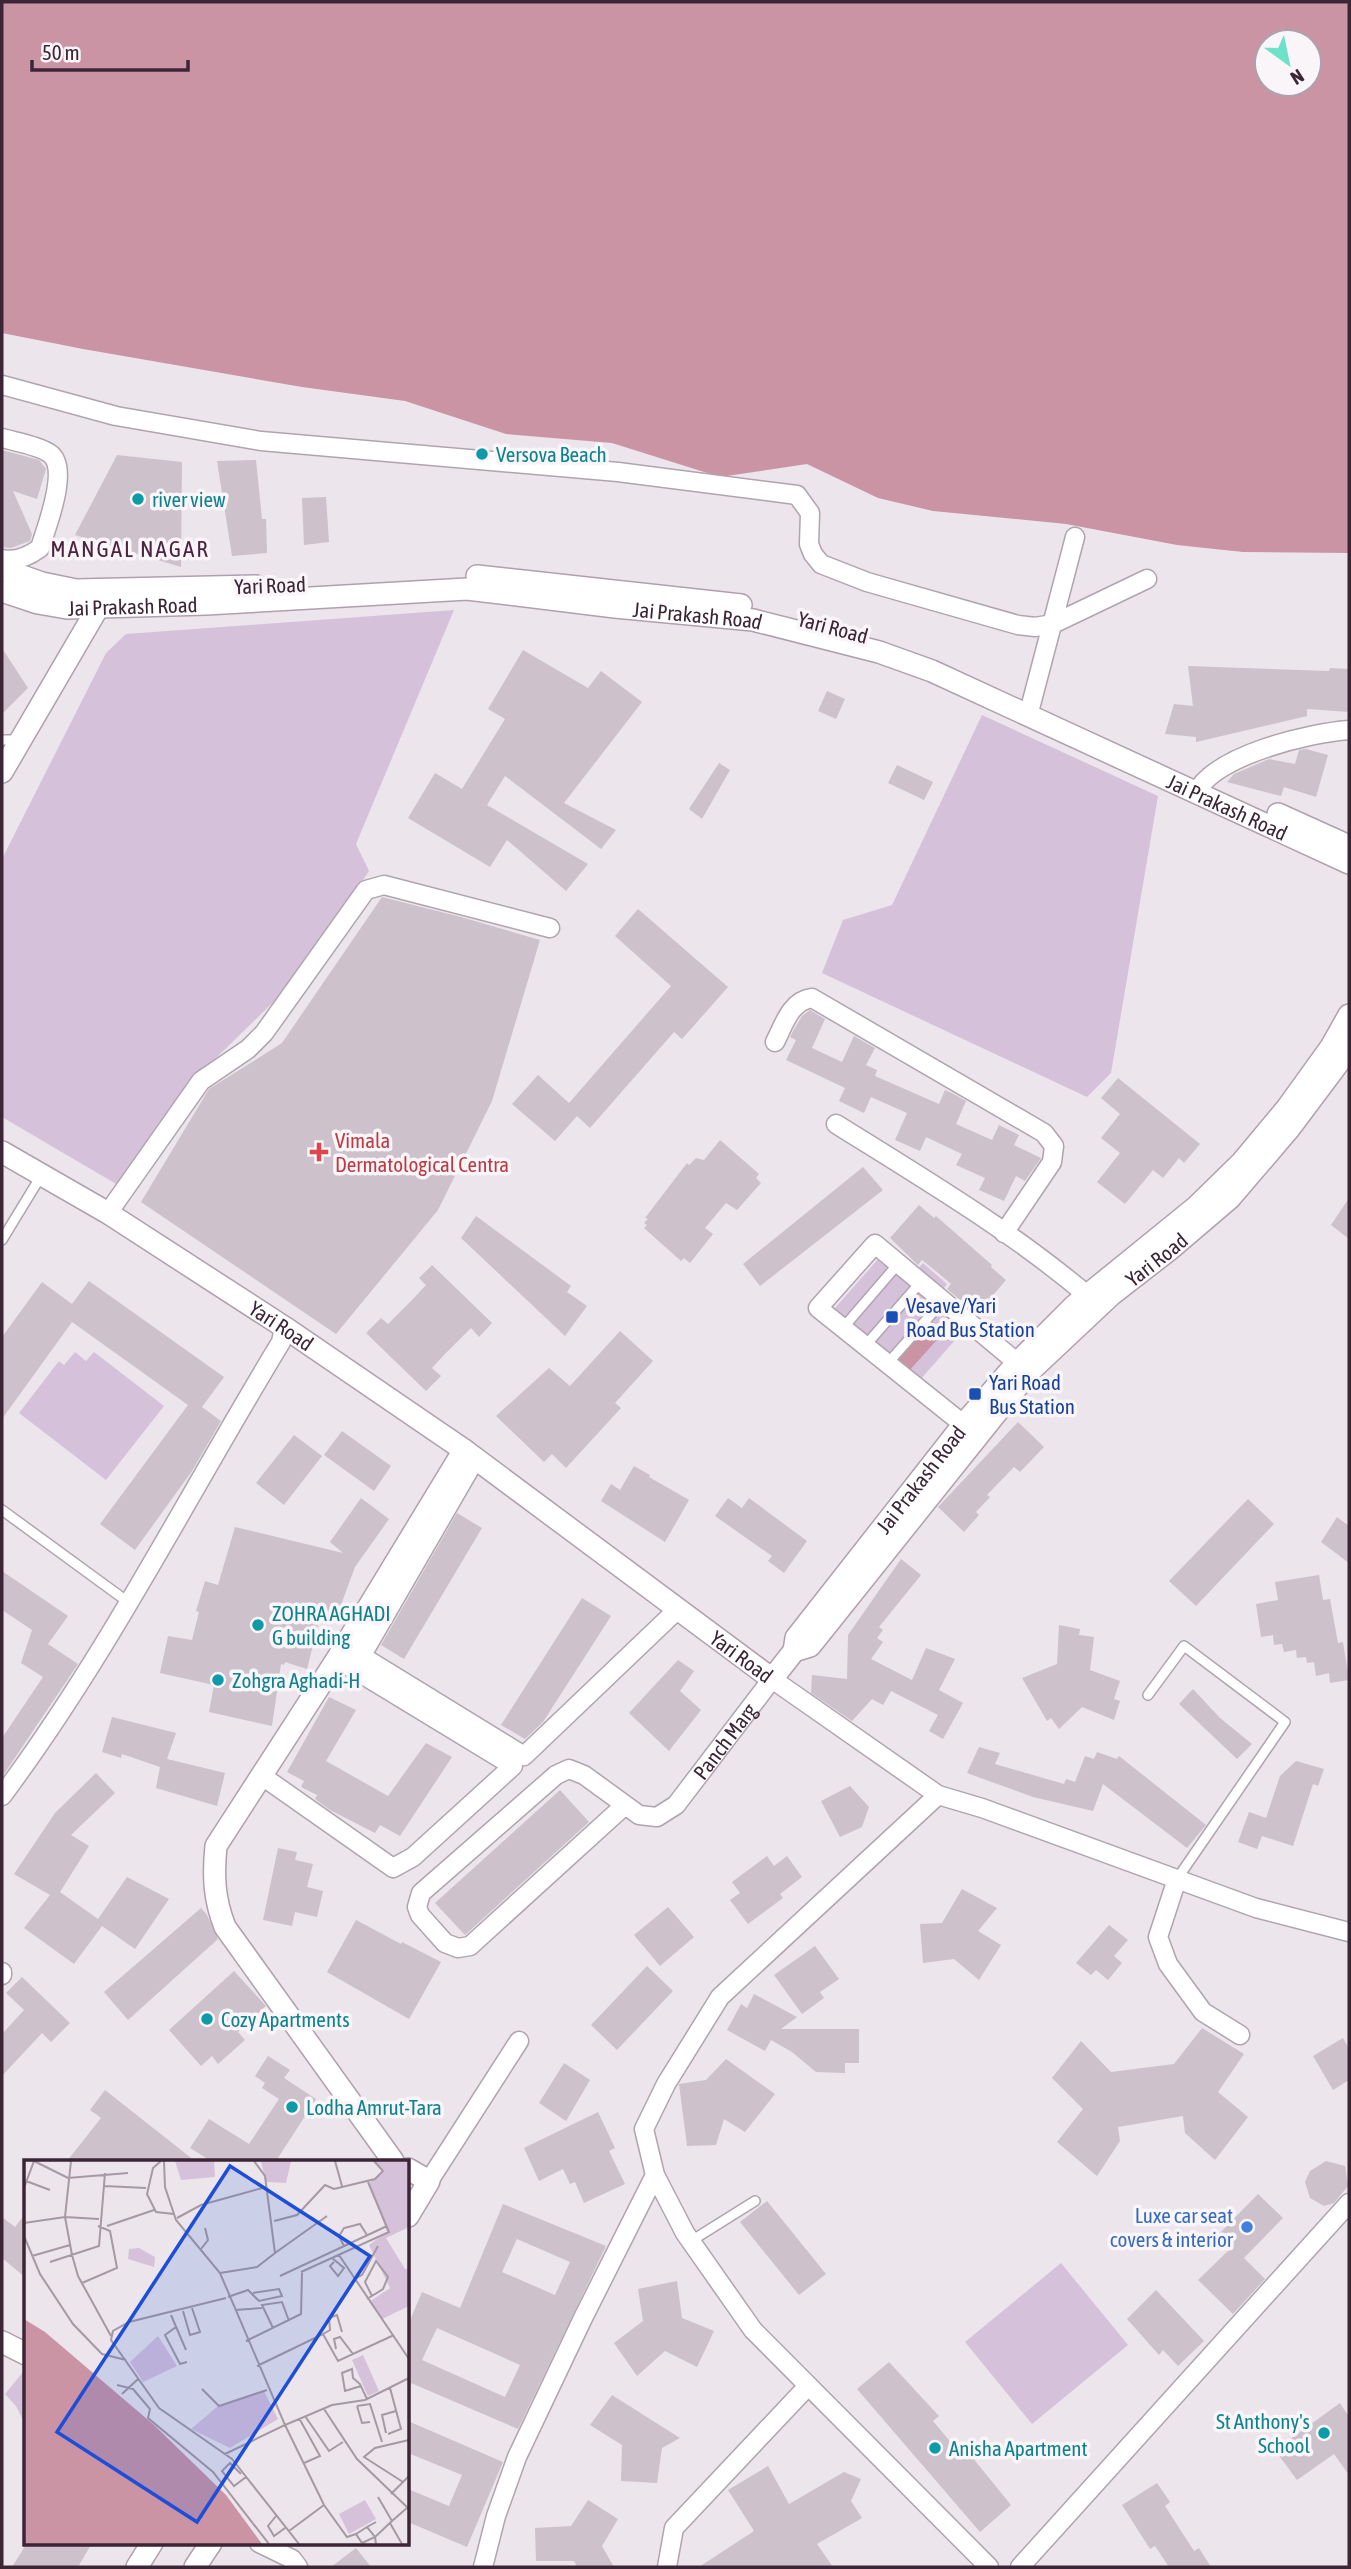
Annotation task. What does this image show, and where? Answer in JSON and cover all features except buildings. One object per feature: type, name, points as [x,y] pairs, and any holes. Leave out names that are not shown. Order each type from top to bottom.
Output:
[{"type":"main road","name":"Jai Prakash Road","points":[[2,569],[103,599],[206,604],[467,589],[753,620],[879,652],[1030,710],[1199,787],[1349,863]]},
{"type":"main road","name":"Jai Prakash Road","points":[[2,591],[38,603],[67,608],[103,599]]},
{"type":"main road","points":[[2,772],[11,740],[103,599]]},
{"type":"main road","points":[[1199,787],[1349,846]]},
{"type":"main road","name":"Jai Prakash Road","points":[[794,1651],[796,1638],[1087,1295],[1196,1207],[1242,1161],[1287,1108],[1331,1047],[1349,1015]]},
{"type":"main road","name":"Yari Road","points":[[1023,1368],[1230,1198],[1289,1129],[1349,1049]]},
{"type":"main road","name":"Yari Road","points":[[2,1152],[108,1213],[284,1327],[470,1454],[772,1679],[794,1651]]},
{"type":"main road","points":[[391,2160],[225,1927],[216,1906],[213,1875],[216,1846],[348,1653],[470,1454]]},
{"type":"main road","points":[[410,2170],[429,2181],[410,2213]]},
{"type":"main road","points":[[3,2345],[24,2353]]},
{"type":"main road","points":[[137,2567],[151,2544]]},
{"type":"main road","points":[[195,2567],[210,2544]]},
{"type":"street","points":[[2,385],[116,416],[261,441],[618,472],[797,495],[810,513],[808,544],[821,564],[867,582],[1035,628],[1053,624],[1147,579]]},
{"type":"street","points":[[2,438],[48,452],[57,464],[58,473],[55,495],[40,548],[34,553],[11,561],[2,559]]},
{"type":"street","points":[[1030,710],[1076,537]]},
{"type":"street","points":[[1199,787],[1241,758],[1273,746],[1349,730]]},
{"type":"street","points":[[108,1213],[201,1081],[248,1048],[264,1033],[366,890],[384,885],[550,928]]},
{"type":"street","points":[[775,1042],[795,1004],[812,998],[1044,1133],[1054,1146],[1052,1162],[1004,1233]]},
{"type":"street","points":[[836,1124],[1049,1263],[1087,1295]]},
{"type":"street","points":[[970,1430],[818,1308],[875,1244],[1023,1368]]},
{"type":"street","points":[[2,1796],[41,1744],[128,1602],[281,1342],[284,1327]]},
{"type":"street","points":[[348,1653],[524,1756],[678,1609]]},
{"type":"street","points":[[262,1776],[393,1868],[413,1857],[513,1766],[348,1653]]},
{"type":"street","points":[[772,1679],[938,1795],[982,1808],[1256,1908],[1349,1932]]},
{"type":"street","name":"Panch Marg","points":[[625,1805],[639,1815],[657,1817],[676,1805],[772,1679]]},
{"type":"street","points":[[569,1769],[584,1775],[625,1805],[470,1946],[458,1948],[445,1943],[420,1915],[417,1907],[421,1893],[556,1775],[569,1769]]},
{"type":"street","points":[[938,1795],[720,1997],[666,2084],[644,2129],[655,2175],[691,2241],[752,2330],[989,2567]]},
{"type":"street","points":[[1177,1879],[1158,1937],[1168,1964],[1203,2012],[1240,2035]]},
{"type":"street","points":[[429,2181],[519,2041]]},
{"type":"street","points":[[483,2567],[496,2516],[517,2457],[655,2175]]},
{"type":"street","points":[[1020,2567],[1349,2203]]},
{"type":"street","points":[[667,2567],[674,2528],[808,2386]]},
{"type":"street","points":[[261,2544],[292,2558],[298,2567]]},
{"type":"lane","points":[[2,1240],[41,1176]]},
{"type":"lane","points":[[843,1328],[898,1264]]},
{"type":"lane","points":[[865,1346],[920,1283]]},
{"type":"lane","points":[[888,1363],[942,1302]]},
{"type":"lane","points":[[2,1510],[128,1602]]},
{"type":"lane","points":[[1148,1695],[1184,1646],[1285,1722],[1177,1879]]},
{"type":"lane","points":[[691,2241],[755,2201]]},
{"type":"shaded area","points":[[2,2],[1349,2],[1349,553],[1243,552],[1177,545],[1066,524],[933,511],[878,498],[807,464],[720,477],[612,443],[506,434],[405,401],[302,387],[2,333]]},
{"type":"shaded area","points":[[454,610],[356,844],[369,871],[296,980],[180,1093],[123,1188],[2,1117],[2,859],[106,653],[126,634]]},
{"type":"shaded area","points":[[982,715],[1158,796],[1111,1073],[1087,1097],[822,973],[843,920],[892,905]]},
{"type":"shaded area","points":[[887,1249],[915,1272],[923,1263],[947,1284],[940,1293],[971,1322],[919,1381],[835,1308]]},
{"type":"shaded area","points":[[928,1318],[944,1332],[909,1371],[893,1358]]},
{"type":"shaded area","points":[[75,1352],[86,1361],[94,1352],[164,1406],[106,1480],[19,1413],[59,1361],[64,1365]]},
{"type":"shaded area","points":[[1061,2263],[1128,2345],[1032,2424],[965,2342]]},
{"type":"shaded area","points":[[24,2373],[24,2422],[16,2406],[5,2394]]},
{"type":"place","name":"Versova Beach","points":[[482,454]]},
{"type":"place","name":"river view","points":[[138,499]]},
{"type":"place","name":"Vimala Dermatological Centra","points":[[319,1152]]},
{"type":"place","name":"Vesave/Yari Road Bus Station","points":[[892,1317]]},
{"type":"place","name":"Yari Road Bus Station","points":[[975,1394]]},
{"type":"place","name":"ZOHRA AGHADI G building","points":[[258,1625]]},
{"type":"place","name":"Zohgra Aghadi-H","points":[[218,1680]]},
{"type":"place","name":"Cozy Apartments","points":[[207,2019]]},
{"type":"place","name":"Lodha Amrut-Tara","points":[[292,2107]]},
{"type":"place","name":"Luxe car seat covers & interior","points":[[1247,2227]]},
{"type":"place","name":"St Anthony's School","points":[[1324,2433]]},
{"type":"place","name":"Anisha Apartment","points":[[935,2448]]},
{"type":"district","name":"MANGAL NAGAR","points":[[130,549]]}]
